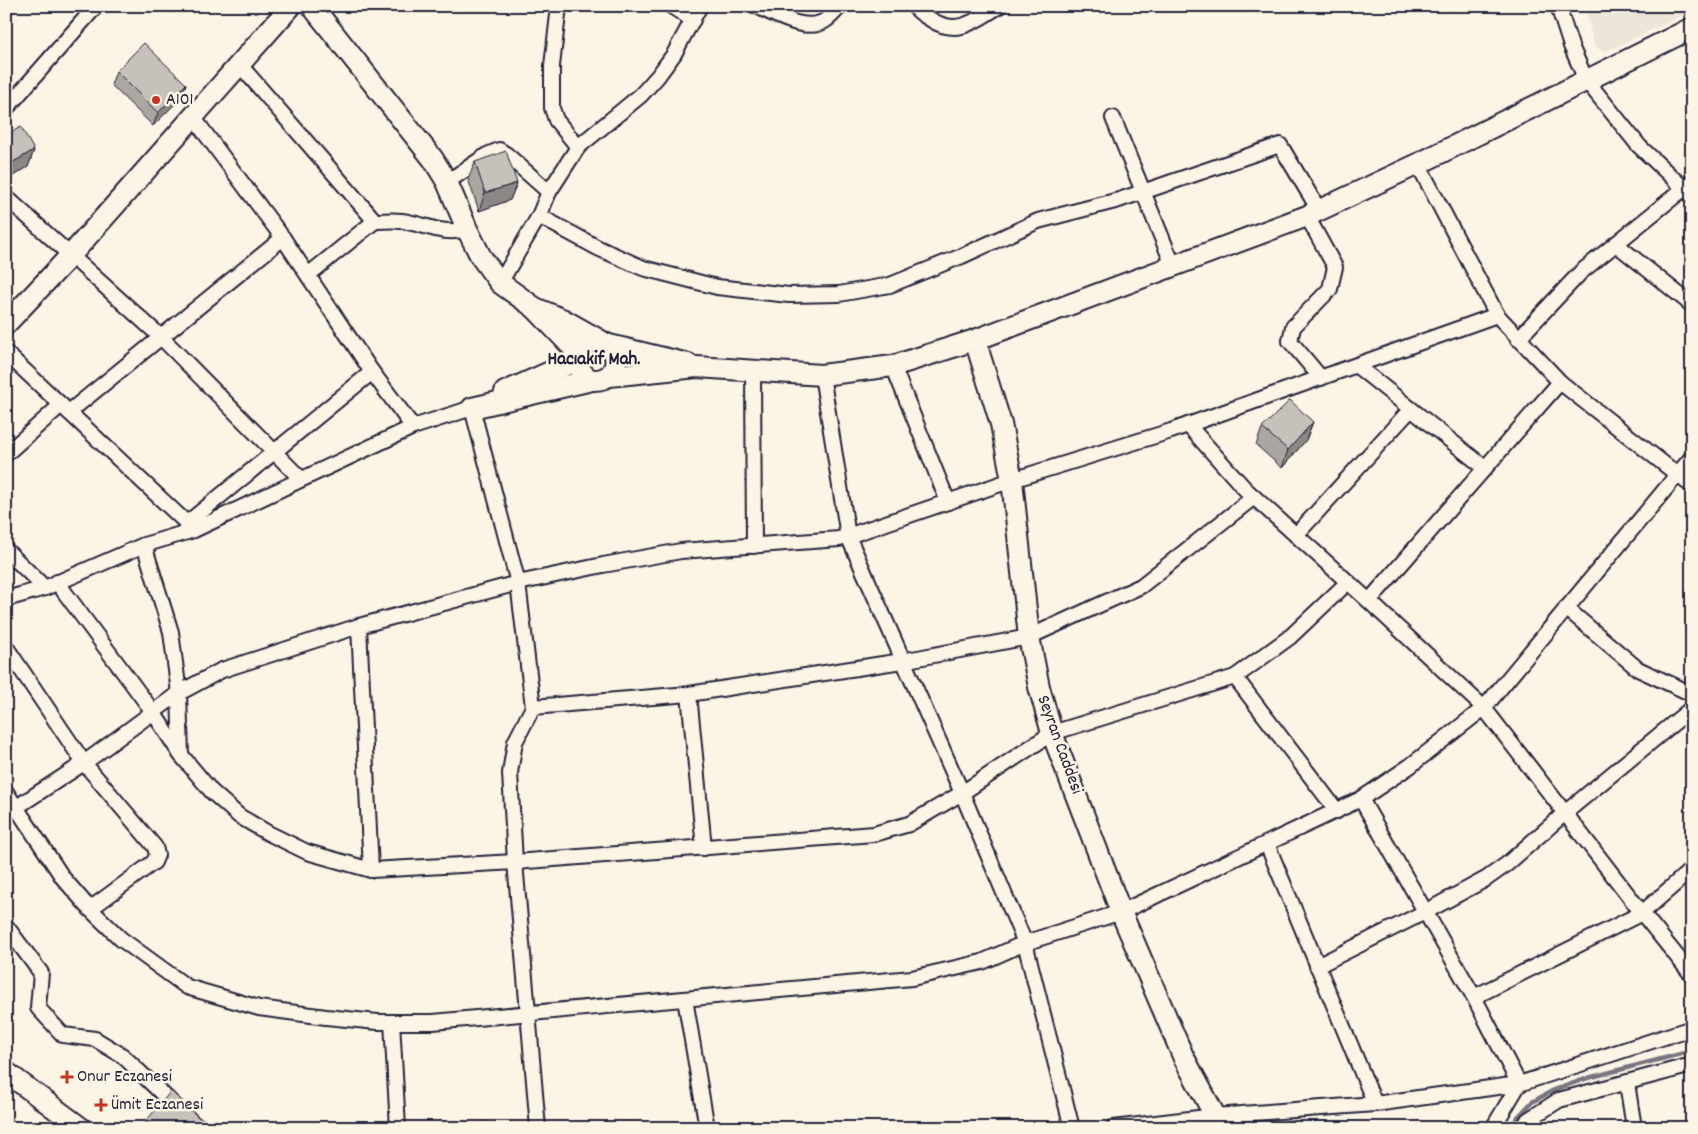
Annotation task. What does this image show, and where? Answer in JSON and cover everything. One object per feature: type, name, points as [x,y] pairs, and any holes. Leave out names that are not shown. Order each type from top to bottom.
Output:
[{"type":"street","points":[[6,109],[96,6]]},
{"type":"street","points":[[6,324],[70,256],[290,6]]},
{"type":"street","points":[[312,6],[433,159],[447,182],[481,257],[500,283],[535,308],[577,356],[578,367],[586,377],[601,378],[613,371],[616,355],[605,343],[562,319],[535,308]]},
{"type":"street","points":[[559,6],[552,66],[552,108],[556,120],[578,148]]},
{"type":"street","points":[[670,6],[693,20]]},
{"type":"street","points":[[500,283],[539,216],[549,192],[578,148],[641,95],[658,76],[674,54],[700,6]]},
{"type":"street","points":[[756,6],[797,24],[813,25],[825,21],[840,6]]},
{"type":"street","points":[[914,6],[917,11],[937,24],[952,27],[966,26],[999,6]]},
{"type":"street","points":[[1518,339],[1581,272],[1689,189],[1639,146],[1586,80],[1571,46],[1558,6]]},
{"type":"street","points":[[6,598],[51,585],[301,479],[413,427],[472,408],[601,378],[697,367],[822,374],[892,366],[975,340],[1313,213],[1418,164],[1692,28]]},
{"type":"street","points":[[240,65],[375,221]]},
{"type":"street","points":[[193,117],[283,238],[372,372],[413,427]]},
{"type":"street","points":[[1113,118],[1173,265]]},
{"type":"street","points":[[539,216],[598,248],[653,270],[718,287],[788,295],[839,294],[890,285],[962,256],[1038,221],[1119,200],[1280,145],[1313,213],[1335,267],[1330,289],[1293,327],[1290,341],[1321,378]]},
{"type":"street","points":[[447,182],[486,156],[499,150],[549,192]]},
{"type":"street","points":[[1418,164],[1497,315],[1560,382],[1692,486]]},
{"type":"street","points":[[6,197],[161,337],[301,479]]},
{"type":"street","points":[[308,275],[375,221],[402,221],[455,232],[467,229]]},
{"type":"street","points":[[6,454],[161,337],[283,238]]},
{"type":"street","points":[[1616,244],[1692,305]]},
{"type":"street","points":[[11,811],[84,763],[179,693],[222,670],[359,626],[518,583],[603,564],[681,551],[838,539],[1012,480],[1188,425],[1497,315]]},
{"type":"street","name":"Seyran Caddesi","points":[[975,340],[1001,424],[1012,480],[1029,637],[1039,687],[1052,733],[1121,912],[1183,1056],[1217,1122]]},
{"type":"street","points":[[472,408],[561,366],[577,356],[587,343],[605,343],[697,367]]},
{"type":"street","points":[[6,353],[190,527]]},
{"type":"street","points":[[892,366],[948,502]]},
{"type":"street","points":[[1357,366],[1485,468]]},
{"type":"street","points":[[754,370],[754,546]]},
{"type":"street","points":[[190,527],[275,452],[372,372]]},
{"type":"street","points":[[822,374],[848,536],[962,793],[1025,943],[1072,1128]]},
{"type":"street","points":[[1370,601],[1560,382]]},
{"type":"street","points":[[472,408],[518,583],[532,707],[516,742],[510,773],[515,862],[538,1128]]},
{"type":"street","points":[[1296,535],[1411,409]]},
{"type":"street","points":[[1188,425],[1254,497],[1370,601],[1484,708],[1692,975]]},
{"type":"street","points":[[6,792],[11,811],[63,878],[121,940],[188,987],[259,1008],[326,1017],[392,1022],[433,1022],[912,978],[982,962],[1025,943],[1121,912],[1361,799],[1410,766],[1484,708],[1692,457]]},
{"type":"street","points":[[532,707],[689,694],[902,661],[1029,637],[1141,586],[1254,497]]},
{"type":"street","points":[[144,545],[171,632],[179,693],[181,756]]},
{"type":"street","points":[[6,550],[51,585],[153,712],[181,756],[212,792],[239,816],[307,852],[371,870],[515,862],[874,834],[909,824],[962,793],[1052,733],[1235,677],[1290,637],[1348,582]]},
{"type":"street","points":[[1566,608],[1638,669],[1692,694]]},
{"type":"street","points":[[359,626],[371,870]]},
{"type":"street","points":[[6,646],[84,763],[154,847],[158,855],[154,862],[90,909]]},
{"type":"street","points":[[1235,677],[1337,811]]},
{"type":"street","points":[[689,694],[704,848]]},
{"type":"street","points":[[1317,966],[1486,879],[1507,864],[1566,812],[1692,708]]},
{"type":"street","points":[[1361,799],[1474,997],[1519,1084]]},
{"type":"street","points":[[1267,844],[1375,1104]]},
{"type":"street","points":[[1474,997],[1642,913],[1692,869]]},
{"type":"street","points":[[6,926],[41,973],[38,1008],[63,1035],[94,1038],[123,1056],[198,1128]]},
{"type":"street","points":[[686,999],[707,1128]]},
{"type":"street","points":[[392,1022],[398,1128]]},
{"type":"street","points":[[1113,1128],[1217,1122],[1375,1104],[1519,1084],[1692,1028]]},
{"type":"street","points":[[1523,1128],[1528,1120],[1559,1100],[1692,1065]]},
{"type":"street","points":[[6,1072],[81,1128]]},
{"type":"street","points":[[1627,1083],[1634,1128]]},
{"type":"street","points":[[1492,1128],[1519,1084]]},
{"type":"shaded area","points":[[1585,6],[1692,6],[1692,11],[1605,52],[1594,45]]},
{"type":"building","points":[[144,43],[186,84],[158,113],[116,71]]},
{"type":"building","points":[[21,127],[34,150],[8,165],[6,162],[6,135]]},
{"type":"building","points":[[506,151],[517,183],[485,193],[475,162]]},
{"type":"building","points":[[1290,400],[1313,422],[1288,450],[1262,428]]},
{"type":"building","points":[[171,1091],[198,1117],[208,1121],[202,1128],[156,1128],[146,1121]]},
{"type":"waterway","points":[[1513,1128],[1516,1119],[1532,1102],[1554,1090],[1588,1078],[1692,1051]]},
{"type":"place","name":"A101","points":[[156,100]]},
{"type":"place","name":"Onur Eczanesi","points":[[67,1077]]},
{"type":"place","name":"Ümit Eczanesi","points":[[101,1105]]},
{"type":"district","name":"Hacıakif Mah.","points":[[594,360]]}]
